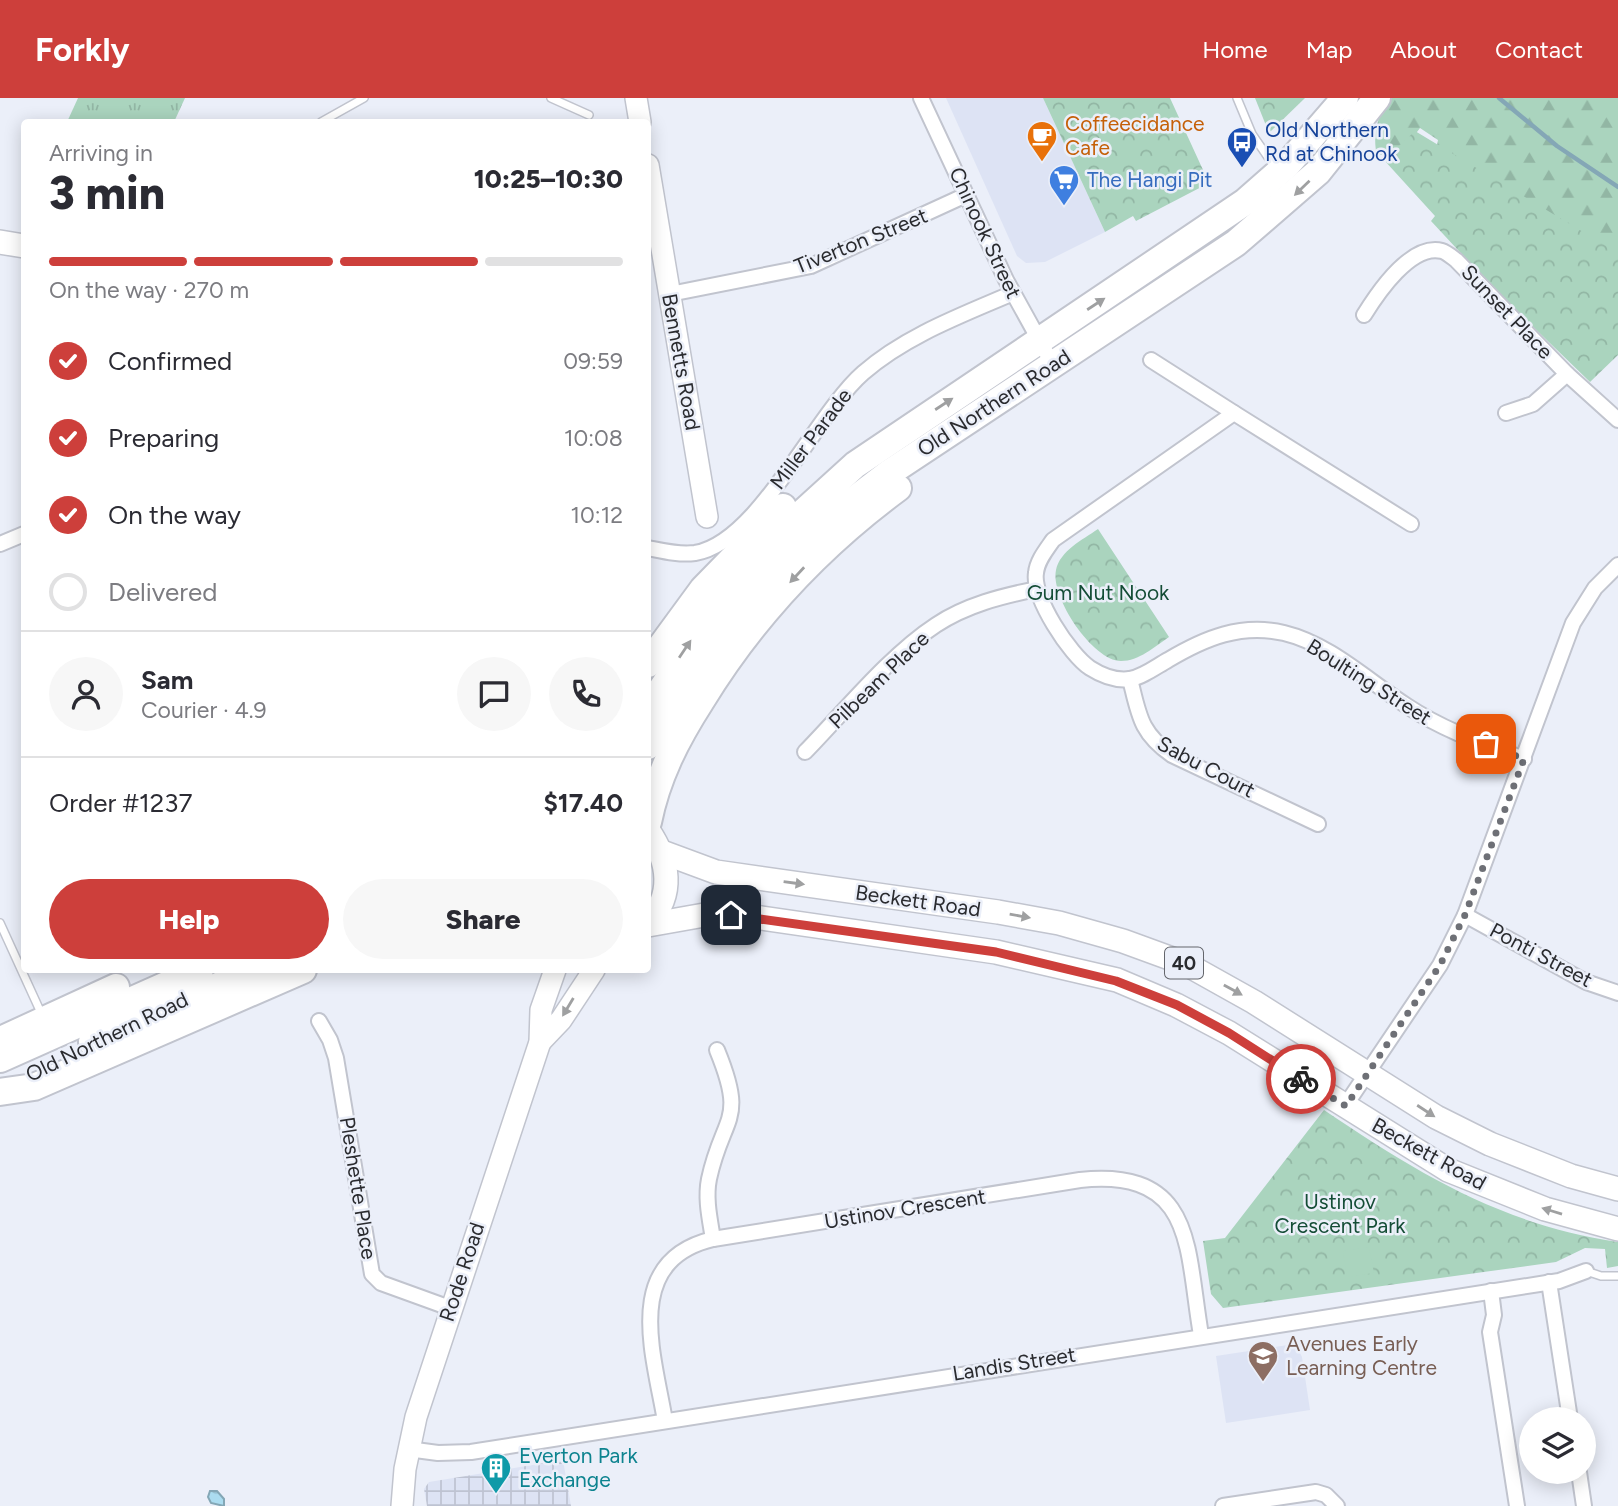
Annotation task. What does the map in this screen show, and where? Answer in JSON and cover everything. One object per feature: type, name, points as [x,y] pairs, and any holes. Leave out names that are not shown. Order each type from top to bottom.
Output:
[{"type":"highway","name":"Old Northern Road","points":[[651,728],[654,711],[700,627],[777,536],[855,465],[1227,216],[1278,173],[1345,98]]},
{"type":"highway","name":"Old Northern Road","points":[[654,711],[793,551],[858,495],[1236,243],[1318,172],[1377,98]]},
{"type":"highway","points":[[651,807],[656,782],[678,739],[726,659],[753,624],[839,534],[954,447],[972,418]]},
{"type":"highway","points":[[651,660],[703,589],[778,510],[854,452],[887,442]]},
{"type":"highway","points":[[0,1041],[44,1018],[148,973]]},
{"type":"highway","name":"Old Northern Road","points":[[0,1059],[193,973]]},
{"type":"highway","name":"Old Northern Road","points":[[0,1090],[88,1045],[247,973]]},
{"type":"highway","points":[[0,1090],[34,1087],[296,973]]},
{"type":"main road","points":[[636,98],[640,119]]},
{"type":"main road","name":"Bennetts Road","points":[[651,183],[707,517]]},
{"type":"main road","points":[[0,242],[21,246]]},
{"type":"main road","name":"40","points":[[651,835],[662,852],[667,874],[665,897],[651,919]]},
{"type":"main road","name":"Beckett Road","points":[[662,852],[716,872],[998,912],[1059,923],[1122,941],[1186,964],[1436,1117],[1490,1144],[1572,1176],[1618,1189]]},
{"type":"main road","name":"Beckett Road","points":[[651,923],[698,915],[731,915],[996,952],[1116,981],[1177,1005],[1229,1033],[1448,1170],[1545,1209],[1618,1229]]},
{"type":"main road","name":"Rode Road","points":[[402,1506],[408,1448],[450,1308],[540,1042],[541,1010],[554,973]]},
{"type":"main road","name":"Rode Road","points":[[540,1042],[561,1020],[592,973]]},
{"type":"street","name":"Chinook Street","points":[[921,98],[1013,293],[1053,365]]},
{"type":"street","name":"Tiverton Street","points":[[670,294],[811,266],[966,195]]},
{"type":"street","name":"Sunset Place","points":[[1364,316],[1378,292],[1415,257],[1426,251],[1442,251],[1456,260],[1567,374],[1618,420]]},
{"type":"street","name":"Miller Parade","points":[[651,548],[685,554],[704,551],[720,543],[782,481],[827,412],[863,373],[905,344],[1013,293]]},
{"type":"street","points":[[1151,360],[1411,524]]},
{"type":"street","points":[[1506,413],[1533,404],[1567,374]]},
{"type":"street","points":[[1130,679],[1106,677],[1087,666],[1045,610],[1037,589],[1035,573],[1053,540],[1234,413]]},
{"type":"street","points":[[0,544],[21,535]]},
{"type":"street","points":[[1346,1106],[1440,965],[1465,915],[1573,623],[1595,589],[1618,565]]},
{"type":"street","name":"Pilbeam Place","points":[[805,752],[906,650],[936,625],[978,604],[1037,589]]},
{"type":"street","name":"Boulting Street","points":[[1130,679],[1191,646],[1227,632],[1258,629],[1285,634],[1311,643],[1447,729],[1524,759]]},
{"type":"street","name":"Sabu Court","points":[[1130,679],[1139,715],[1152,741],[1172,755],[1318,824]]},
{"type":"street","name":"Ponti Street","points":[[1465,915],[1586,982],[1617,988]]},
{"type":"street","name":"Pleshette Place","points":[[319,1021],[336,1058],[373,1274],[381,1283],[450,1308]]},
{"type":"street","points":[[713,1239],[708,1190],[733,1107],[729,1079],[717,1050]]},
{"type":"street","name":"Ustinov Crescent","points":[[664,1421],[649,1317],[652,1294],[669,1263],[686,1249],[713,1239],[1080,1180],[1127,1179],[1153,1190],[1178,1218],[1186,1243],[1201,1335]]},
{"type":"street","name":"Landis Street","points":[[408,1448],[438,1453],[471,1452],[1569,1279],[1586,1271]]},
{"type":"street","points":[[1549,1282],[1568,1407]]},
{"type":"street","points":[[1491,1291],[1493,1315],[1490,1332],[1517,1506]]},
{"type":"street","points":[[1580,1484],[1584,1506]]},
{"type":"street","points":[[1223,1506],[1321,1493],[1337,1506]]},
{"type":"lane","points":[[326,119],[364,98]]},
{"type":"lane","points":[[551,98],[589,115]]},
{"type":"lane","points":[[1237,98],[1252,134],[1278,173]]},
{"type":"lane","points":[[0,923],[21,968]]},
{"type":"lane","points":[[23,973],[44,1018]]},
{"type":"lane","name":"Landis Street","points":[[1586,1271],[1601,1276],[1618,1276]]},
{"type":"shaded area","points":[[946,98],[1043,98],[1105,232],[1045,262],[1026,263],[1017,256]]},
{"type":"shaded area","name":"Avenues Early Learning Centre","points":[[1288,1345],[1298,1349],[1302,1357],[1310,1410],[1226,1423],[1216,1356]]},
{"type":"shaded area","points":[[563,1460],[571,1506],[427,1506],[424,1489],[429,1482]]},
{"type":"green space","points":[[78,98],[185,98],[175,119],[68,119]]},
{"type":"green space","points":[[1043,98],[1170,98],[1209,183],[1136,221],[1133,216],[1105,232]]},
{"type":"green space","points":[[1255,98],[1305,98],[1269,133]]},
{"type":"green space","points":[[1388,98],[1618,98],[1618,278],[1433,167],[1438,140],[1420,128],[1402,148],[1377,155],[1377,126]]},
{"type":"green space","points":[[1415,131],[1618,253],[1618,355],[1590,382],[1496,291],[1431,221],[1435,216],[1384,160]]},
{"type":"green space","name":"Gum Nut Nook","points":[[1098,529],[1169,637],[1134,659],[1121,661],[1098,651],[1076,626],[1060,596],[1056,582],[1056,570],[1062,557],[1072,546]]},
{"type":"green space","name":"Ustinov Crescent Park","points":[[1324,1110],[1428,1175],[1499,1210],[1576,1234],[1618,1242],[1618,1266],[1607,1268],[1605,1249],[1585,1248],[1556,1262],[1223,1308],[1211,1294],[1203,1241],[1225,1238]]},
{"type":"green space","points":[[1369,1247],[1374,1273],[1347,1277],[1343,1251]]},
{"type":"water","points":[[210,1491],[217,1491],[224,1499],[224,1506],[211,1503],[208,1497]]},
{"type":"waterway","points":[[1499,98],[1557,146],[1618,187]]},
{"type":"way so far","points":[[1301,1079],[1346,1106],[1440,965],[1465,915],[1524,759],[1486,744]]},
{"type":"place","name":"Coffeecidance Cafe","points":[[1042,163]]},
{"type":"place","name":"Old Northern Rd at Chinook","points":[[1242,169]]},
{"type":"place","name":"The Hangi Pit","points":[[1064,207]]},
{"type":"place","name":"Avenues Early Learning Centre","points":[[1263,1383]]},
{"type":"place","name":"Everton Park Exchange","points":[[496,1495]]},
{"type":"route","points":[[731,915],[996,952],[1116,981],[1177,1005],[1229,1033],[1301,1079]]}]
